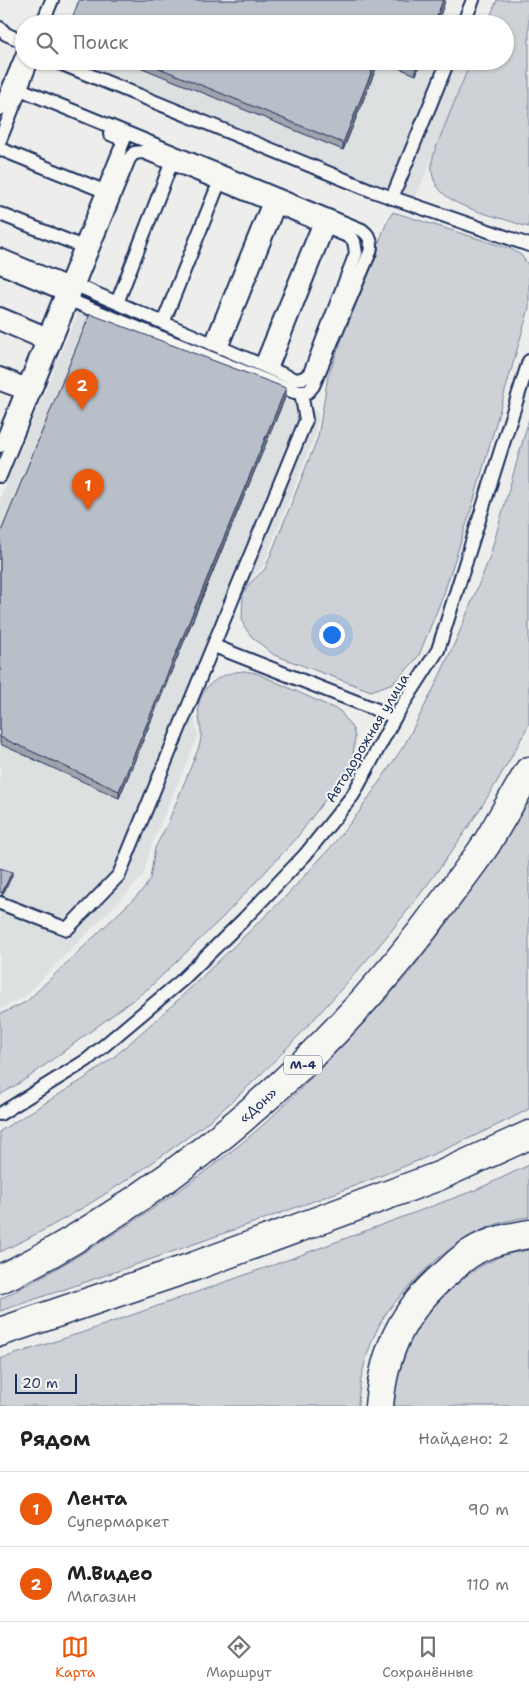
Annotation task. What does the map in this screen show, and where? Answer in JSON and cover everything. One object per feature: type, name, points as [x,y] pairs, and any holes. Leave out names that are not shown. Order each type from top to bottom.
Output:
[{"type":"highway","name":"«Дон»","points":[[0,1279],[53,1252],[92,1229],[163,1181],[200,1154],[312,1057],[390,971],[428,925],[486,844],[529,771]]},
{"type":"highway","points":[[0,1332],[195,1266],[430,1179],[529,1135]]},
{"type":"highway","points":[[379,1406],[390,1351],[407,1316],[420,1298],[474,1250],[496,1242],[529,1234]]},
{"type":"lane","points":[[46,15],[52,0]]},
{"type":"lane","points":[[466,15],[472,0]]},
{"type":"lane","points":[[0,28],[6,34],[15,38]]},
{"type":"lane","points":[[0,107],[16,70]]},
{"type":"lane","points":[[0,140],[28,70]]},
{"type":"lane","points":[[77,70],[392,198],[529,245]]},
{"type":"lane","points":[[392,198],[444,70]]},
{"type":"lane","points":[[0,476],[69,291],[81,246],[124,140],[19,93]]},
{"type":"lane","points":[[0,255],[69,291],[294,392],[301,393],[308,392],[313,386],[370,252],[372,243],[367,234],[362,230],[19,93]]},
{"type":"lane","points":[[0,149],[104,191]]},
{"type":"lane","points":[[0,266],[69,291],[116,303],[296,380],[310,374],[356,253],[354,242],[350,237],[143,152],[134,153],[129,159],[69,291],[44,338],[0,444]]},
{"type":"lane","points":[[116,303],[171,164]]},
{"type":"lane","points":[[166,324],[222,184]]},
{"type":"lane","points":[[216,346],[273,205]]},
{"type":"lane","points":[[0,214],[81,246]]},
{"type":"lane","points":[[266,367],[323,226]]},
{"type":"lane","points":[[0,314],[44,338]]},
{"type":"lane","points":[[0,324],[44,338]]},
{"type":"lane","name":"Автодорожная улица","points":[[0,1114],[87,1060],[181,981],[244,920],[305,855],[353,795],[395,717],[438,650],[529,361]]},
{"type":"lane","points":[[0,374],[24,388]]},
{"type":"lane","points":[[0,384],[24,388]]},
{"type":"lane","points":[[0,902],[67,929],[119,875],[306,420],[301,393]]},
{"type":"lane","points":[[214,646],[395,717]]},
{"type":"shaded area","points":[[497,0],[529,0],[529,227],[473,210],[458,203],[445,195],[436,183],[432,169],[435,150],[467,70],[514,70],[514,15],[491,15]]},
{"type":"shaded area","points":[[52,70],[467,70],[410,212]]},
{"type":"shaded area","points":[[393,212],[511,249],[521,255],[529,266],[529,308],[471,510],[443,596],[419,655],[393,683],[371,691],[274,655],[251,636],[244,626],[242,619],[243,594],[249,584],[265,569],[318,437],[328,376],[386,224]]},
{"type":"shaded area","points":[[78,312],[319,413],[315,436],[263,566],[245,586],[195,703],[194,713],[198,736],[151,847],[143,877],[23,998],[0,1009],[0,498]]},
{"type":"shaded area","points":[[529,419],[529,724],[483,804],[432,879],[375,951],[302,1032],[224,1109],[170,1150],[87,1205],[0,1252],[0,1131],[87,1077],[115,1056],[177,1001],[286,896],[331,847],[359,812],[405,744],[457,638],[489,559]]},
{"type":"shaded area","points":[[245,671],[256,673],[340,711],[353,729],[355,737],[352,763],[296,839],[222,918],[149,988],[29,1077],[0,1095],[0,1014],[26,1002],[144,889],[150,879],[155,848],[167,825],[199,747],[201,733],[198,706],[205,689],[223,676]]},
{"type":"shaded area","points":[[529,797],[529,1109],[461,1142],[357,1185],[0,1311],[0,1299],[92,1247],[152,1209],[210,1168],[252,1135],[304,1086],[386,999],[444,928],[474,886]]},
{"type":"shaded area","points":[[529,1165],[529,1217],[493,1226],[460,1242],[430,1265],[387,1312],[375,1333],[366,1357],[358,1406],[0,1406],[0,1359],[84,1332],[290,1259],[478,1189]]},
{"type":"shaded area","points":[[529,1250],[529,1406],[394,1406],[397,1379],[413,1331],[433,1304],[455,1283],[481,1266],[503,1255]]},
{"type":"building","points":[[79,0],[443,0],[437,15],[73,15]]},
{"type":"building","points":[[164,70],[372,70],[343,143]]},
{"type":"building","points":[[90,314],[286,388],[119,791],[0,737],[0,534]]},
{"type":"building","points":[[0,868],[12,872],[2,893],[0,892]]},
{"type":"place","name":"М.Видео","points":[[82,410]]},
{"type":"place","name":"Лента","points":[[88,510]]}]
